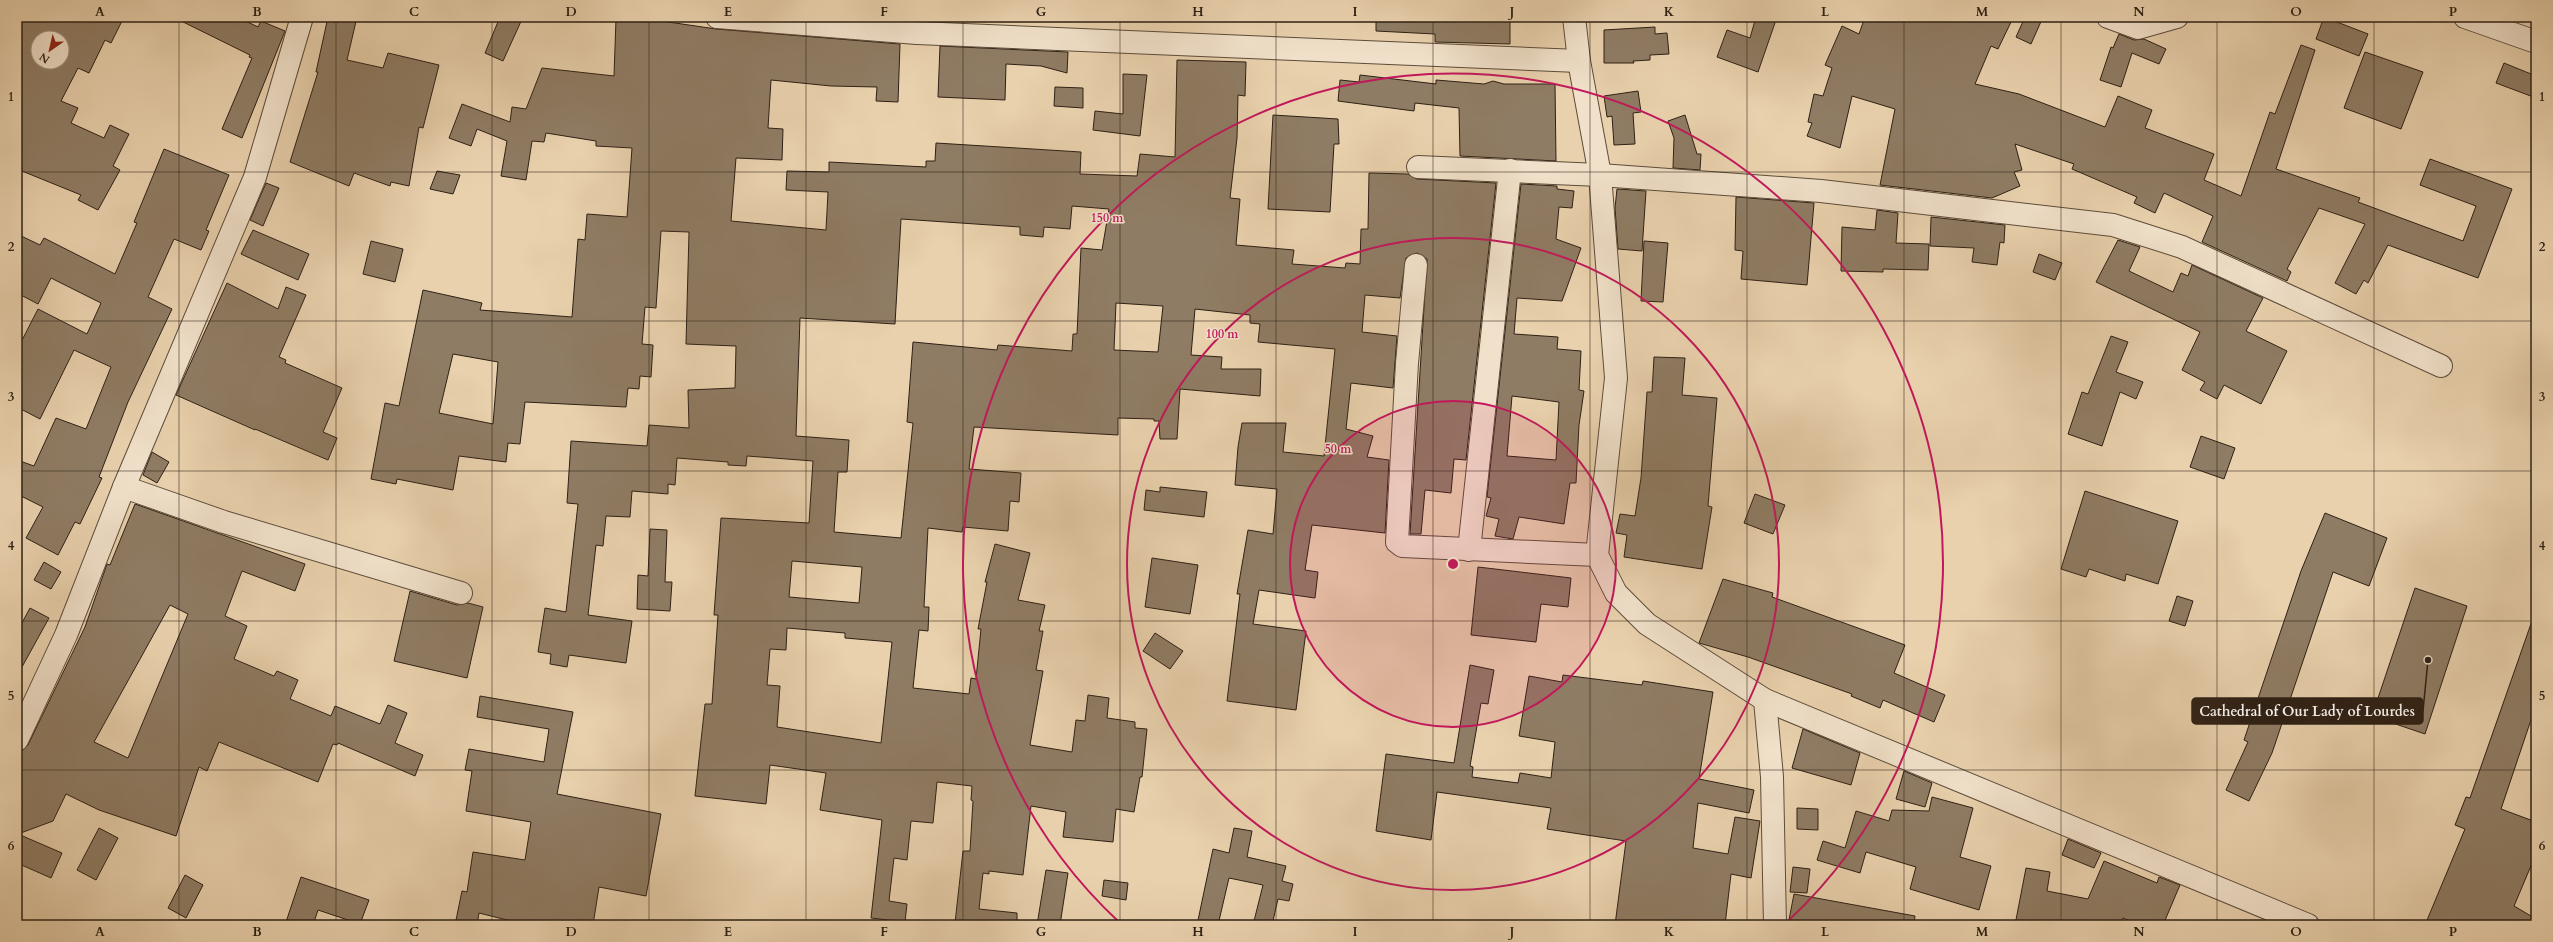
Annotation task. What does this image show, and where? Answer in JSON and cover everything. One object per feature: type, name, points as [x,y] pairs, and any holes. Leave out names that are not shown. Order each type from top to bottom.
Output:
[{"type":"street","points":[[17,740],[66,635],[124,488],[255,177],[302,17]]},
{"type":"street","points":[[717,17],[918,33],[1579,60]]},
{"type":"street","points":[[1574,17],[1579,60],[1600,175],[1616,378],[1597,555],[1616,593],[1647,624],[1765,700],[2308,925]]},
{"type":"street","points":[[2108,17],[2138,28],[2177,17]]},
{"type":"street","points":[[2465,17],[2536,42]]},
{"type":"street","points":[[1418,167],[1600,175],[1820,191],[2113,225],[2182,247],[2441,366]]},
{"type":"street","points":[[1469,550],[1510,170]]},
{"type":"street","points":[[1416,265],[1407,363],[1397,542],[1402,546],[1597,555]]},
{"type":"street","points":[[124,488],[224,522],[461,593]]},
{"type":"street","points":[[1765,700],[1772,777],[1775,925]]},
{"type":"building","points":[[17,17],[124,17],[111,43],[105,40],[89,73],[78,68],[61,101],[78,108],[71,123],[104,138],[110,125],[129,134],[113,166],[120,170],[98,210],[78,200],[81,195],[17,169]]},
{"type":"building","points":[[173,17],[237,17],[258,27],[261,21],[285,31],[242,138],[222,129],[252,58],[249,57],[250,55]]},
{"type":"building","points":[[328,17],[357,17],[347,60],[383,68],[388,53],[439,65],[423,128],[419,127],[409,186],[391,182],[390,186],[354,173],[349,186],[290,162],[318,72],[316,72]]},
{"type":"building","points":[[500,17],[523,17],[503,61],[485,53]]},
{"type":"building","points":[[1376,17],[1510,17],[1510,44],[1435,42],[1435,34],[1376,31]]},
{"type":"building","points":[[1756,17],[1777,17],[1758,72],[1717,57],[1727,30],[1750,38]]},
{"type":"building","points":[[1865,17],[2000,17],[2011,22],[1998,49],[1991,46],[1975,84],[2019,94],[2105,127],[2118,96],[2152,110],[2145,128],[2214,154],[2204,180],[2241,196],[2270,112],[2275,114],[2301,45],[2315,50],[2276,169],[2360,198],[2358,202],[2463,241],[2476,206],[2420,185],[2430,159],[2512,189],[2478,278],[2388,245],[2368,283],[2364,280],[2356,294],[2335,283],[2365,224],[2319,208],[2287,269],[2291,272],[2287,281],[2202,242],[2213,216],[2164,193],[2155,213],[2134,203],[2137,197],[2072,169],[2074,164],[2015,144],[2022,170],[2014,172],[2020,186],[1992,198],[1880,185],[1895,109],[1852,96],[1840,148],[1807,136],[1812,123],[1808,122],[1814,94],[1823,96],[1832,68],[1825,65],[1842,26],[1859,34]]},
{"type":"building","points":[[2025,17],[2043,17],[2031,44],[2016,37]]},
{"type":"building","points":[[2324,17],[2368,34],[2359,56],[2316,39]]},
{"type":"building","points":[[616,19],[648,19],[716,29],[900,44],[898,102],[876,101],[877,87],[831,86],[771,80],[768,128],[783,129],[782,160],[736,158],[731,221],[826,230],[828,192],[786,190],[787,171],[829,172],[829,162],[926,167],[926,161],[935,161],[936,143],[1081,152],[1080,174],[1137,176],[1140,154],[1175,157],[1177,60],[1246,62],[1245,96],[1238,95],[1237,138],[1230,198],[1240,199],[1236,245],[1294,250],[1292,264],[1345,268],[1346,263],[1360,264],[1361,229],[1368,229],[1369,173],[1408,174],[1417,179],[1496,183],[1466,460],[1454,459],[1451,493],[1425,490],[1421,534],[1410,534],[1427,259],[1417,253],[1406,258],[1400,298],[1365,295],[1362,332],[1397,336],[1393,388],[1351,383],[1346,429],[1373,436],[1367,457],[1389,460],[1385,533],[1312,525],[1305,570],[1318,572],[1315,598],[1259,590],[1253,624],[1306,631],[1296,710],[1227,701],[1240,594],[1237,594],[1248,530],[1273,534],[1277,489],[1235,485],[1238,447],[1242,423],[1286,423],[1283,452],[1324,456],[1335,349],[1258,342],[1260,324],[1250,323],[1250,315],[1195,309],[1191,355],[1222,357],[1221,369],[1261,369],[1260,396],[1180,389],[1177,439],[1160,439],[1159,421],[1154,421],[1154,419],[1118,418],[1118,435],[974,427],[969,469],[1021,473],[1019,502],[1010,501],[1008,531],[963,527],[962,532],[928,528],[924,607],[929,607],[928,631],[919,630],[913,688],[969,694],[971,678],[976,679],[981,629],[978,629],[987,582],[985,582],[995,544],[1030,553],[1018,600],[1045,605],[1039,631],[1043,631],[1036,670],[1043,671],[1030,745],[1072,752],[1076,720],[1085,721],[1088,695],[1109,698],[1107,718],[1135,722],[1135,728],[1147,729],[1142,777],[1140,777],[1134,812],[1116,809],[1113,842],[1063,837],[1066,812],[1031,806],[1023,875],[989,871],[989,874],[983,873],[979,909],[1017,913],[1017,925],[955,923],[963,851],[970,851],[973,801],[971,800],[972,786],[937,782],[933,823],[911,821],[907,860],[894,858],[889,901],[907,904],[905,922],[871,918],[882,820],[820,810],[826,773],[770,765],[766,804],[695,796],[705,704],[712,704],[718,615],[714,615],[721,518],[809,523],[813,461],[747,456],[746,466],[728,465],[728,462],[677,458],[675,485],[668,484],[668,494],[632,491],[630,517],[606,516],[603,546],[596,545],[588,615],[632,621],[626,663],[569,655],[567,667],[550,664],[551,654],[538,652],[545,608],[566,612],[578,504],[567,503],[571,441],[647,446],[649,425],[689,428],[688,390],[735,388],[736,346],[686,344],[689,232],[661,231],[656,308],[645,307],[642,344],[653,345],[651,377],[640,376],[639,389],[628,388],[626,407],[525,402],[520,444],[508,443],[506,462],[459,456],[453,490],[397,479],[396,484],[371,479],[385,403],[399,406],[423,290],[482,303],[480,310],[572,317],[578,239],[585,240],[587,214],[627,217],[632,148],[596,146],[596,141],[546,133],[544,142],[532,141],[526,180],[501,176],[507,141],[477,129],[471,146],[449,138],[462,104],[510,122],[512,107],[526,109],[542,68],[614,76]],"holes":[[[1072,206],[1109,209],[1102,250],[1081,248],[1077,334],[1073,334],[1072,351],[998,345],[997,350],[913,342],[907,422],[913,423],[901,538],[834,532],[838,472],[847,472],[849,440],[796,436],[800,318],[895,324],[901,219],[1020,227],[1020,235],[1043,237],[1044,227],[1070,229]],[[1116,303],[1163,306],[1158,352],[1114,350]],[[453,354],[498,362],[493,424],[439,413]],[[792,561],[862,567],[859,603],[789,597]],[[787,628],[845,633],[845,638],[892,642],[881,743],[777,727],[780,686],[767,685],[770,649],[786,650]]]},
{"type":"building","points":[[1655,27],[1655,34],[1667,33],[1669,54],[1650,55],[1650,60],[1633,61],[1634,63],[1604,63],[1604,30]]},
{"type":"building","points":[[2119,34],[2134,40],[2144,39],[2166,49],[2159,64],[2132,53],[2121,87],[2100,80],[2111,47],[2113,48]]},
{"type":"building","points":[[940,46],[1068,52],[1067,73],[1041,66],[1006,64],[1005,100],[938,97]]},
{"type":"building","points":[[2365,52],[2423,72],[2401,129],[2344,108]]},
{"type":"building","points":[[2504,63],[2536,76],[2536,98],[2496,83]]},
{"type":"building","points":[[1123,74],[1147,75],[1140,136],[1093,130],[1095,111],[1123,114]]},
{"type":"building","points":[[1360,75],[1436,84],[1436,80],[1484,84],[1493,81],[1504,84],[1555,84],[1556,161],[1460,156],[1459,108],[1415,103],[1414,111],[1338,101],[1340,80],[1359,82]]},
{"type":"building","points":[[1055,87],[1083,88],[1083,108],[1054,106]]},
{"type":"building","points":[[1638,91],[1641,112],[1633,113],[1635,144],[1614,145],[1612,116],[1607,117],[1604,96]]},
{"type":"building","points":[[1273,115],[1338,119],[1339,144],[1334,144],[1330,212],[1268,209]]},
{"type":"building","points":[[1685,115],[1697,154],[1701,154],[1700,170],[1673,168],[1674,138],[1668,121]]},
{"type":"building","points":[[164,149],[229,175],[206,230],[209,231],[201,250],[174,239],[148,297],[172,309],[128,402],[99,477],[102,478],[80,524],[75,522],[58,555],[26,538],[43,507],[17,494],[17,460],[34,466],[56,418],[86,429],[111,367],[74,350],[40,419],[17,407],[17,350],[38,309],[87,334],[101,303],[51,278],[38,304],[17,293],[17,234],[40,245],[44,238],[115,274],[137,223],[134,222]]},
{"type":"building","points":[[437,171],[460,175],[453,194],[430,189]]},
{"type":"building","points":[[266,183],[279,188],[263,226],[250,220]]},
{"type":"building","points":[[1521,184],[1557,186],[1557,189],[1574,191],[1572,208],[1559,207],[1556,239],[1581,248],[1562,301],[1517,298],[1514,334],[1558,337],[1557,349],[1581,351],[1579,390],[1584,391],[1579,425],[1576,483],[1570,483],[1564,524],[1519,517],[1513,539],[1495,536],[1499,519],[1486,516],[1491,498],[1487,497]],"holes":[[[1512,396],[1559,402],[1556,460],[1507,456]]]},
{"type":"building","points":[[1617,189],[1646,191],[1642,251],[1618,249],[1615,208]]},
{"type":"building","points":[[1736,197],[1814,203],[1807,285],[1741,279],[1743,251],[1735,250]]},
{"type":"building","points":[[1877,210],[1898,213],[1896,243],[1929,244],[1928,270],[1883,269],[1883,272],[1841,271],[1842,227],[1875,230]]},
{"type":"building","points":[[1931,217],[2005,225],[2004,243],[2000,242],[1997,265],[1972,262],[1974,248],[1930,246]]},
{"type":"building","points":[[253,230],[309,254],[298,280],[241,254]]},
{"type":"building","points":[[2118,240],[2140,247],[2129,271],[2173,292],[2181,273],[2188,276],[2192,265],[2263,298],[2246,331],[2287,351],[2261,404],[2224,385],[2217,399],[2200,390],[2205,382],[2182,370],[2200,332],[2096,282]]},
{"type":"building","points":[[371,241],[403,249],[395,282],[363,274]]},
{"type":"building","points":[[1644,241],[1668,243],[1663,302],[1641,301]]},
{"type":"building","points":[[2039,254],[2062,263],[2055,280],[2033,272]]},
{"type":"building","points":[[227,283],[278,309],[286,287],[306,295],[279,357],[286,360],[285,363],[342,388],[323,432],[337,438],[328,460],[176,395]]},
{"type":"building","points":[[2111,336],[2128,342],[2116,372],[2143,382],[2136,399],[2120,392],[2102,446],[2068,434],[2082,392],[2088,394]]},
{"type":"building","points":[[1654,357],[1685,358],[1682,395],[1717,398],[1708,506],[1712,507],[1702,569],[1624,557],[1627,535],[1616,533],[1620,514],[1635,516],[1641,478],[1647,392],[1652,392]]},
{"type":"building","points":[[2201,436],[2235,448],[2224,479],[2190,467]]},
{"type":"building","points":[[152,452],[169,462],[157,483],[143,475]]},
{"type":"building","points":[[1160,487],[1207,492],[1204,517],[1144,510],[1146,490],[1160,492]]},
{"type":"building","points":[[2085,491],[2178,521],[2158,584],[2126,574],[2125,581],[2089,569],[2086,577],[2061,569]]},
{"type":"building","points":[[1755,494],[1785,505],[1773,534],[1744,523]]},
{"type":"building","points":[[135,504],[305,564],[295,591],[242,571],[225,616],[247,626],[234,659],[274,676],[277,671],[298,680],[290,699],[331,716],[335,706],[380,724],[388,705],[407,713],[395,743],[423,755],[415,776],[338,743],[337,745],[333,744],[318,782],[219,742],[207,771],[199,767],[176,836],[99,810],[66,794],[53,821],[18,834],[62,853],[51,878],[17,863],[17,759],[28,745],[85,627],[107,564],[110,565]],"holes":[[[170,605],[188,614],[128,758],[94,742]]]},
{"type":"building","points":[[2325,513],[2387,538],[2369,586],[2333,572],[2272,753],[2249,801],[2226,790],[2248,742],[2244,740],[2301,571]]},
{"type":"building","points":[[650,529],[667,530],[665,582],[672,582],[670,611],[637,609],[638,575],[648,576]]},
{"type":"building","points":[[1152,558],[1198,565],[1190,614],[1145,607]]},
{"type":"building","points":[[44,562],[61,572],[51,589],[34,580]]},
{"type":"building","points":[[1478,567],[1571,578],[1568,607],[1541,604],[1536,642],[1471,635]]},
{"type":"building","points":[[1723,579],[1773,593],[1772,597],[1905,645],[1894,673],[1945,695],[1934,722],[1883,700],[1880,708],[1851,696],[1852,694],[1748,657],[1699,643]]},
{"type":"building","points":[[2415,588],[2467,606],[2425,734],[2372,716]]},
{"type":"building","points":[[410,591],[457,605],[468,603],[483,607],[467,678],[394,661]]},
{"type":"building","points":[[2177,596],[2193,601],[2185,626],[2169,621]]},
{"type":"building","points":[[30,608],[49,618],[17,676],[17,632]]},
{"type":"building","points":[[2533,618],[2536,618],[2536,705],[2501,809],[2536,822],[2536,854],[2514,906],[2536,919],[2536,925],[2425,925],[2465,829],[2455,825],[2466,797],[2470,798]]},
{"type":"building","points":[[1155,633],[1183,651],[1170,669],[1143,651]]},
{"type":"building","points":[[1470,665],[1494,670],[1488,704],[1481,703],[1470,766],[1473,767],[1472,777],[1518,783],[1520,773],[1551,778],[1555,742],[1519,736],[1529,676],[1562,682],[1563,675],[1642,685],[1643,681],[1713,692],[1699,779],[1754,790],[1749,813],[1698,803],[1693,848],[1728,854],[1735,817],[1760,821],[1751,878],[1731,874],[1725,925],[1615,925],[1626,841],[1547,829],[1551,808],[1437,792],[1431,840],[1376,831],[1386,754],[1454,763]]},
{"type":"building","points":[[480,696],[573,712],[557,794],[661,814],[646,896],[599,887],[593,925],[527,925],[479,913],[477,925],[455,925],[462,891],[467,892],[473,852],[525,860],[531,822],[466,811],[472,771],[465,770],[469,749],[544,762],[549,729],[477,717]]},
{"type":"building","points":[[1803,729],[1860,753],[1851,785],[1792,768]]},
{"type":"building","points":[[1904,771],[1932,783],[1925,807],[1896,799]]},
{"type":"building","points":[[1932,797],[1973,808],[1960,857],[1991,866],[1979,910],[1910,889],[1916,867],[1866,852],[1860,873],[1817,860],[1823,841],[1845,848],[1856,811],[1889,821],[1892,810],[1929,811]]},
{"type":"building","points":[[1797,808],[1818,809],[1818,830],[1797,829]]},
{"type":"building","points":[[99,828],[118,838],[96,880],[77,870]]},
{"type":"building","points":[[1234,828],[1252,831],[1247,857],[1286,866],[1282,881],[1293,884],[1289,901],[1278,899],[1272,925],[1253,925],[1263,885],[1229,878],[1218,925],[1197,925],[1213,849],[1229,853]]},
{"type":"building","points":[[2068,839],[2101,853],[2094,868],[2062,855]]},
{"type":"building","points":[[2104,861],[2157,883],[2159,877],[2180,885],[2163,925],[2139,925],[2123,918],[2120,925],[2015,925],[2026,868],[2050,872],[2047,891],[2088,899]]},
{"type":"building","points":[[1793,867],[1810,869],[1807,893],[1790,892]]},
{"type":"building","points":[[1046,870],[1068,873],[1060,925],[1037,925]]},
{"type":"building","points":[[185,875],[203,885],[186,918],[168,908]]},
{"type":"building","points":[[301,877],[369,900],[360,924],[318,910],[313,925],[285,925]]},
{"type":"building","points":[[1104,880],[1128,883],[1126,900],[1102,896]]},
{"type":"building","points":[[1794,894],[1915,916],[1914,925],[1788,925]]},
{"type":"place","name":"Cathedral of Our Lady of Lourdes","points":[[2428,660]]}]
